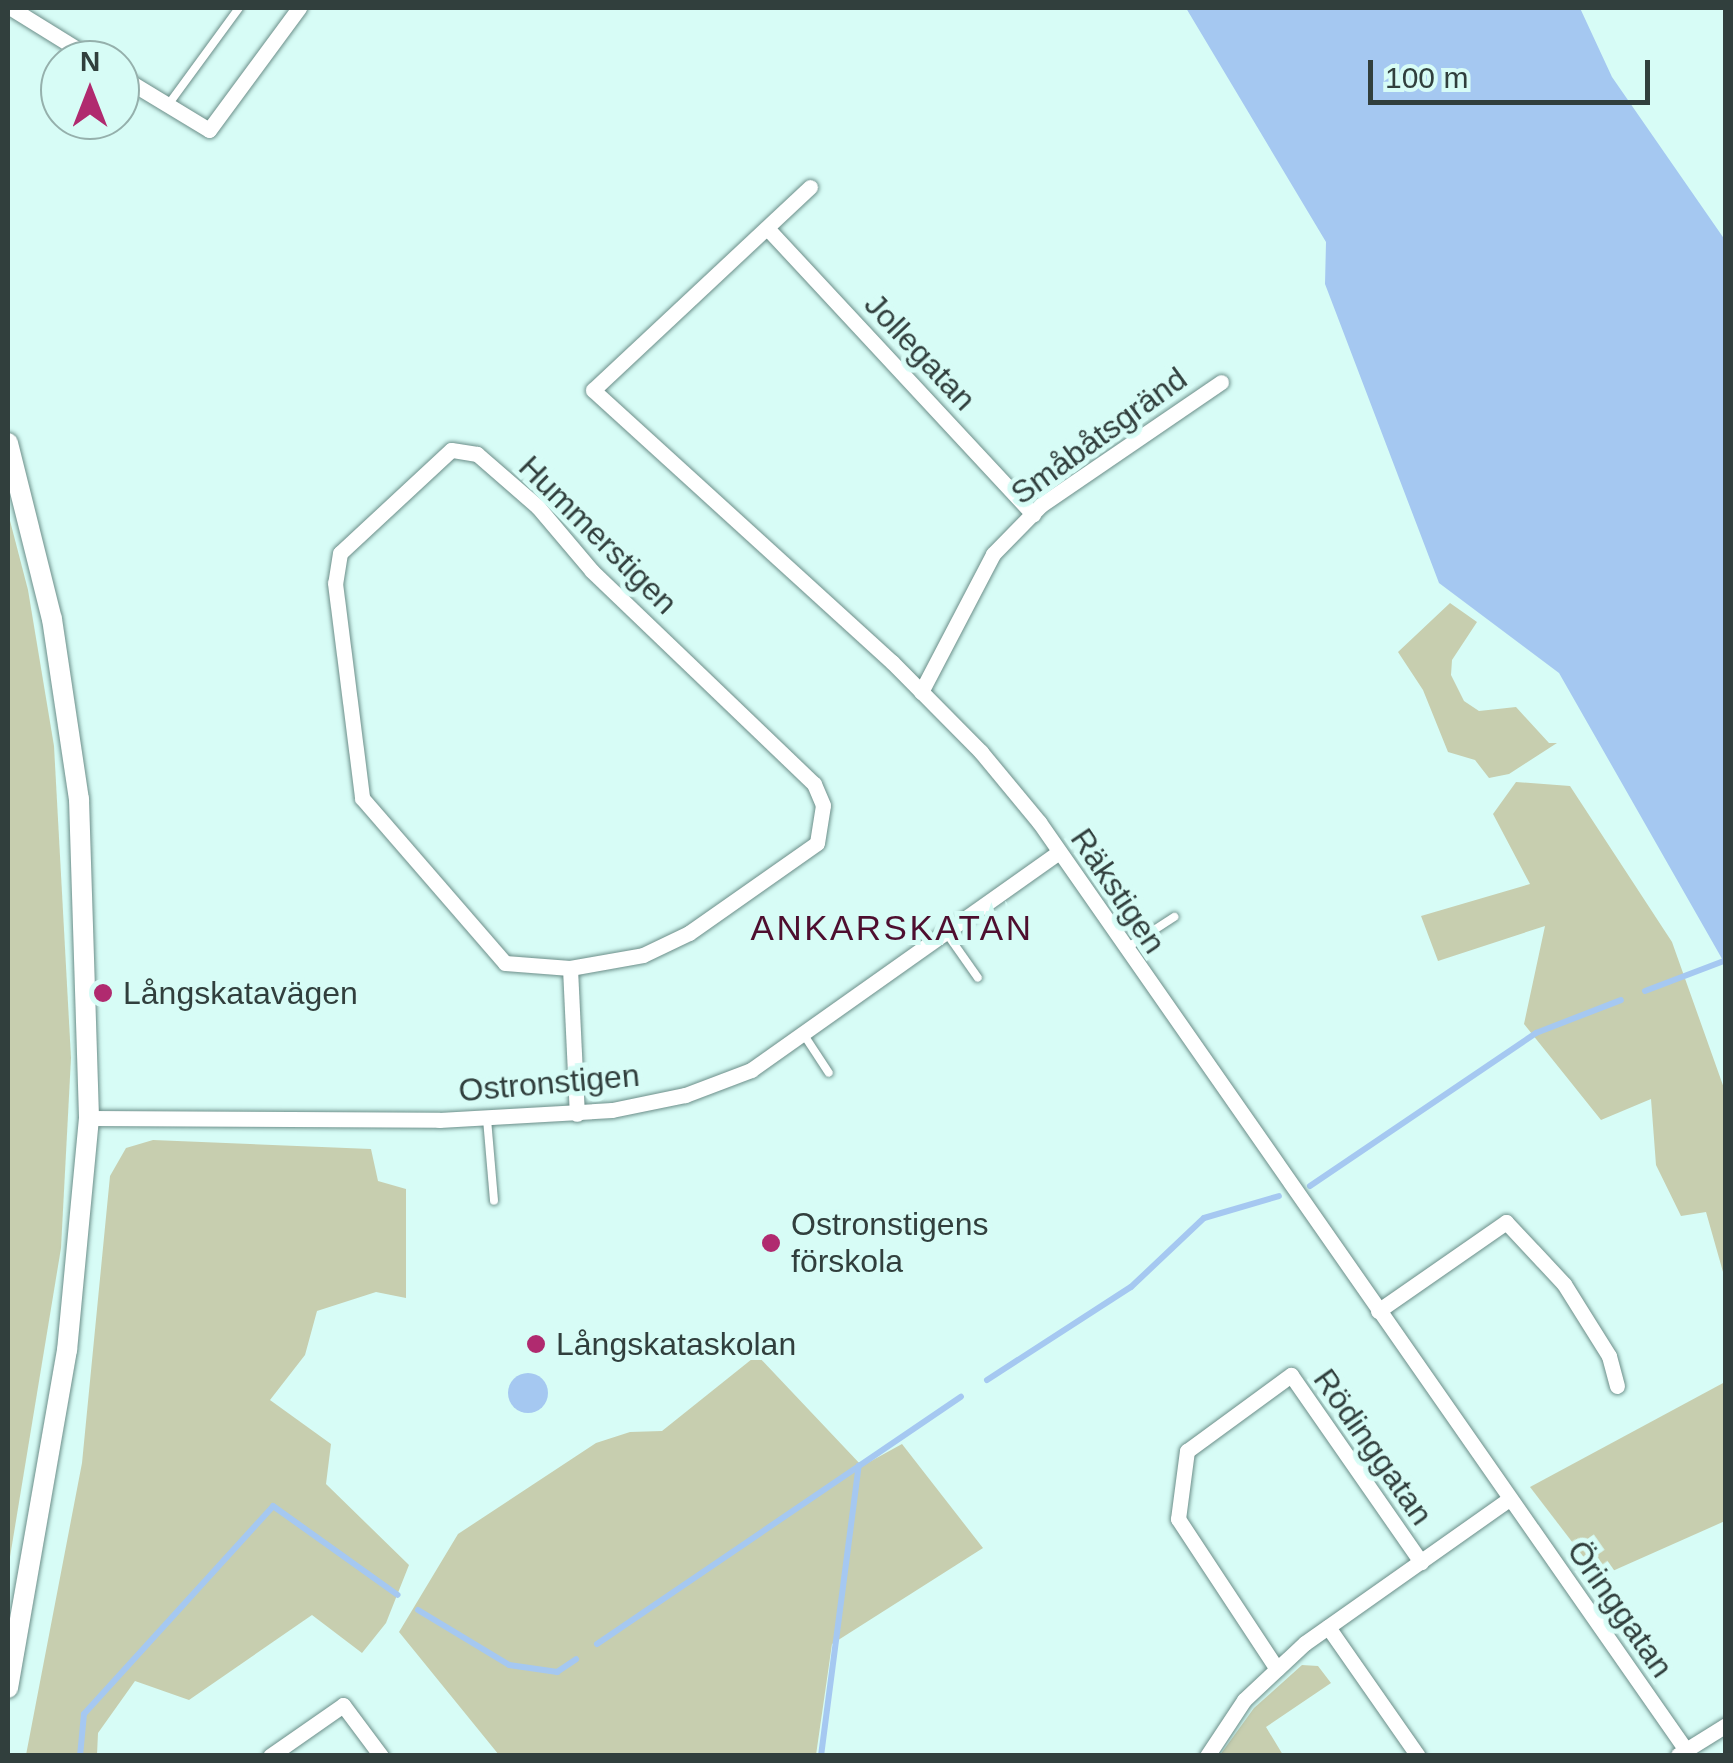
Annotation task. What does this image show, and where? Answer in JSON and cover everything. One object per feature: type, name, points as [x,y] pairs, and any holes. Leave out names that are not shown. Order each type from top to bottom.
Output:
[{"type":"street","points":[[11,8],[62,40]]},
{"type":"street","points":[[140,88],[209,130],[298,8]]},
{"type":"street","points":[[767,228],[810,188]]},
{"type":"street","name":"Räkstigen","points":[[767,228],[593,390],[981,752],[1059,852],[1509,1500]]},
{"type":"street","name":"Jollegatan","points":[[767,228],[1033,514]]},
{"type":"street","name":"Småbåtsgränd","points":[[921,692],[993,554],[1033,514],[1221,382]]},
{"type":"street","points":[[8,444],[52,619],[78,799],[88,1118],[67,1350],[8,1688]]},
{"type":"street","name":"Hummerstigen","points":[[450,450],[477,454],[538,507],[592,571],[814,784],[823,805],[816,843],[689,933],[643,954],[570,968],[506,963],[362,798],[336,582],[340,553],[450,450]]},
{"type":"street","name":"Ostronstigen","points":[[88,1118],[488,1118],[578,1114],[685,1095],[751,1070],[1059,852]]},
{"type":"street","points":[[570,968],[578,1114]]},
{"type":"street","points":[[1378,1310],[1506,1222],[1564,1284],[1609,1356],[1617,1386]]},
{"type":"street","name":"Rödinggatan","points":[[1276,1669],[1178,1520],[1187,1452],[1202,1440],[1291,1375],[1421,1562]]},
{"type":"street","points":[[1207,1756],[1244,1700],[1276,1669],[1328,1627],[1509,1500]]},
{"type":"street","name":"Öringgatan","points":[[1509,1500],[1682,1753]]},
{"type":"street","points":[[1328,1627],[1418,1756]]},
{"type":"street","points":[[270,1756],[343,1704],[381,1756]]},
{"type":"street","points":[[1682,1753],[1726,1725]]},
{"type":"lane","points":[[168,105],[239,8]]},
{"type":"lane","points":[[1125,949],[1174,917]]},
{"type":"lane","points":[[946,931],[978,978]]},
{"type":"lane","points":[[804,1034],[829,1073]]},
{"type":"lane","points":[[488,1118],[494,1201]]},
{"type":"green space","points":[[8,513],[28,590],[54,746],[71,1058],[61,1248],[8,1569]]},
{"type":"green space","points":[[1450,603],[1477,622],[1452,660],[1451,675],[1464,701],[1479,711],[1516,707],[1549,743],[1557,743],[1509,774],[1489,778],[1475,760],[1448,752],[1423,690],[1398,652]]},
{"type":"green space","points":[[1516,782],[1570,786],[1672,942],[1725,1091],[1725,1279],[1706,1212],[1681,1216],[1656,1165],[1651,1099],[1601,1120],[1524,1024],[1545,926],[1438,961],[1421,916],[1530,884],[1493,814]]},
{"type":"green space","points":[[153,1140],[371,1149],[378,1181],[406,1189],[406,1298],[376,1292],[317,1311],[305,1355],[270,1400],[331,1444],[326,1484],[409,1565],[386,1623],[362,1653],[312,1615],[189,1700],[135,1681],[98,1733],[97,1755],[26,1755],[82,1463],[110,1176],[126,1148]]},
{"type":"green space","points":[[757,1355],[862,1466],[902,1444],[983,1548],[832,1644],[816,1755],[499,1755],[399,1632],[458,1534],[596,1443],[630,1432],[662,1431]]},
{"type":"green space","points":[[1725,1382],[1725,1521],[1599,1577],[1530,1487]]},
{"type":"green space","points":[[1302,1665],[1318,1666],[1331,1683],[1266,1727],[1283,1755],[1220,1755],[1254,1708]]},
{"type":"water","points":[[1186,8],[1580,8],[1612,77],[1725,240],[1725,964],[1559,673],[1439,583],[1325,284],[1326,242]]},
{"type":"water","points":[[528,1373],[542,1379],[548,1393],[542,1407],[528,1413],[514,1407],[508,1393],[514,1379]]},
{"type":"waterway","points":[[1645,991],[1724,961]]},
{"type":"waterway","points":[[1310,1186],[1536,1033],[1621,1000]]},
{"type":"waterway","points":[[987,1380],[1131,1287],[1204,1218],[1279,1196]]},
{"type":"waterway","points":[[597,1644],[961,1397]]},
{"type":"waterway","points":[[821,1756],[859,1465]]},
{"type":"waterway","points":[[80,1756],[84,1714],[273,1506],[398,1595]]},
{"type":"waterway","points":[[418,1610],[509,1665],[557,1672],[576,1659]]},
{"type":"place","name":"Långskatavägen","points":[[103,993]]},
{"type":"place","name":"Ostronstigens förskola","points":[[771,1243]]},
{"type":"place","name":"Långskataskolan","points":[[536,1344]]},
{"type":"district","name":"ANKARSKATAN","points":[[892,928]]}]
